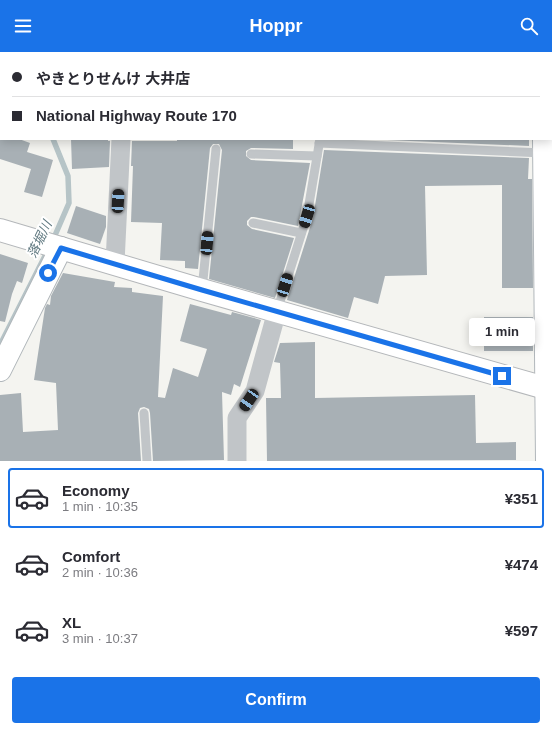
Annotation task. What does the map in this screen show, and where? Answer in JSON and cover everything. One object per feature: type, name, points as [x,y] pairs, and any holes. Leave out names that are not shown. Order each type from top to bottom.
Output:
[{"type":"main road","points":[[544,146],[549,390],[547,461]]},
{"type":"main road","points":[[0,230],[549,390]]},
{"type":"main road","points":[[1,366],[53,245]]},
{"type":"street","points":[[115,263],[121,140]]},
{"type":"street","points":[[237,461],[237,418],[255,391],[277,311]]},
{"type":"lane","points":[[277,311],[307,216],[319,141],[544,146]]},
{"type":"lane","points":[[202,290],[216,149]]},
{"type":"lane","points":[[250,154],[317,156]]},
{"type":"lane","points":[[253,223],[301,233]]},
{"type":"lane","points":[[144,413],[147,461]]},
{"type":"building","points":[[0,140],[22,140],[30,143],[27,152],[53,160],[42,197],[24,192],[31,169],[0,159]]},
{"type":"building","points":[[71,140],[110,141],[109,167],[72,169]]},
{"type":"building","points":[[293,140],[293,149],[251,148],[246,151],[246,156],[251,160],[310,163],[298,226],[254,217],[251,217],[247,221],[247,225],[252,229],[294,238],[275,298],[209,279],[222,150],[219,144],[213,144],[210,148],[198,269],[185,268],[185,261],[160,260],[162,223],[131,222],[133,166],[131,166],[132,141]]},
{"type":"building","points":[[388,140],[529,140],[529,146]]},
{"type":"building","points":[[324,150],[529,158],[528,179],[532,179],[533,288],[502,288],[502,185],[425,186],[427,275],[385,276],[378,304],[354,297],[348,318],[287,300],[313,218]]},
{"type":"building","points":[[76,206],[106,216],[106,227],[100,244],[67,233]]},
{"type":"building","points":[[0,254],[28,263],[22,283],[17,281],[5,322],[0,321]]},
{"type":"building","points":[[63,273],[115,282],[114,287],[132,288],[132,292],[163,296],[158,397],[165,398],[173,368],[198,377],[207,349],[180,341],[190,304],[231,315],[232,312],[261,320],[240,387],[234,384],[231,395],[222,392],[224,460],[153,461],[150,413],[149,409],[144,407],[140,408],[138,413],[141,461],[0,461],[0,395],[21,393],[23,432],[58,430],[56,383],[34,380],[45,308],[47,304],[50,305],[51,296]]},
{"type":"building","points":[[484,317],[533,317],[533,351],[484,351]]},
{"type":"building","points":[[315,342],[315,398],[475,395],[476,443],[516,442],[516,460],[267,461],[266,398],[281,398],[280,363],[274,362],[280,343]]},
{"type":"waterway","name":"落堀川","points":[[53,140],[68,176],[69,203],[53,240]]},
{"type":"waterway","name":"落堀川","points":[[0,345],[48,250]]},
{"type":"route","points":[[48,273],[61,248],[502,376]]}]
